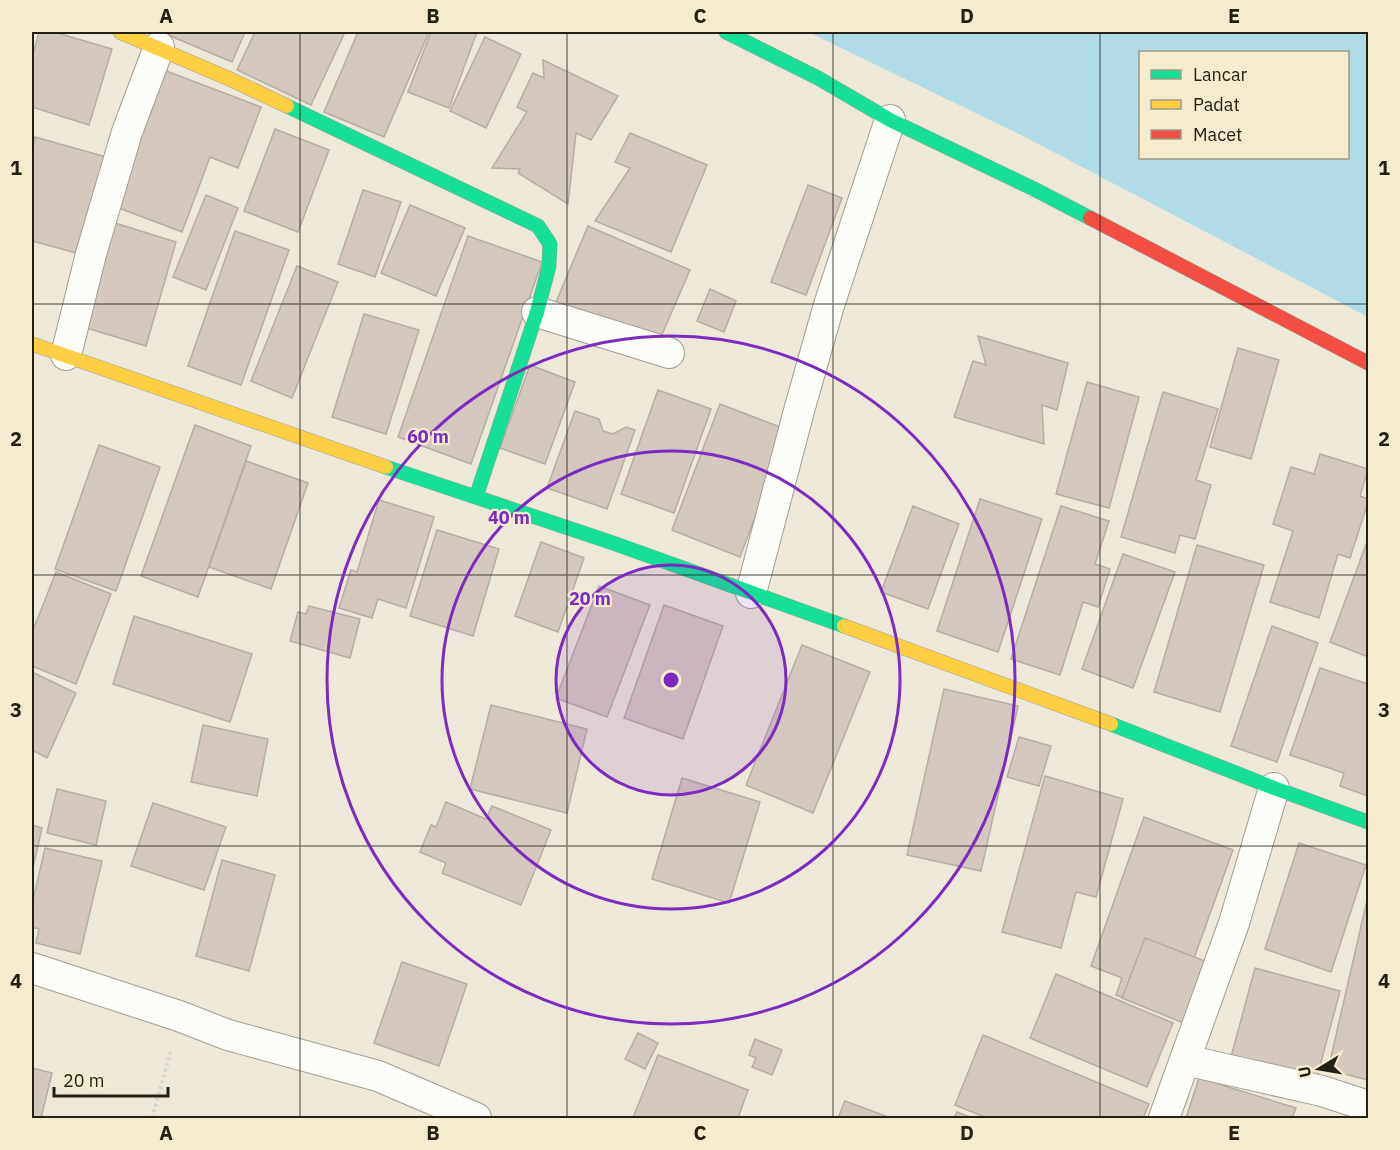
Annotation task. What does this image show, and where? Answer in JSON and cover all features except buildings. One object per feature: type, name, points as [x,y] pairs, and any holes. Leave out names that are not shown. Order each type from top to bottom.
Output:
[{"type":"main road","points":[[120,32],[232,80],[538,226],[547,238],[551,253],[537,312],[476,497]]},
{"type":"main road","points":[[726,32],[818,78],[890,120],[1034,189],[1368,363]]},
{"type":"main road","points":[[32,344],[244,419],[590,535],[1053,701],[1274,788],[1368,822]]},
{"type":"street","points":[[66,356],[91,254],[127,132],[159,47]]},
{"type":"street","points":[[751,593],[829,305],[890,120]]},
{"type":"street","points":[[537,312],[669,353]]},
{"type":"street","points":[[1164,1119],[1234,923],[1274,788]]},
{"type":"street","points":[[32,968],[179,1016],[228,1035],[378,1076],[477,1119]]},
{"type":"street","points":[[1185,1060],[1322,1090],[1368,1106]]},
{"type":"path","points":[[152,1119],[179,1016]]},
{"type":"water","points":[[808,32],[1368,32],[1368,317],[1021,135]]},
{"type":"traffic: fast","points":[[726,32],[818,78],[890,120],[1090,218]]},
{"type":"traffic: fast","points":[[287,106],[538,226],[550,244],[549,266],[537,312],[476,497]]},
{"type":"traffic: fast","points":[[386,467],[613,543],[844,626]]},
{"type":"traffic: fast","points":[[1111,724],[1368,822]]},
{"type":"traffic: slow","points":[[120,32],[287,106]]},
{"type":"traffic: slow","points":[[32,344],[386,467]]},
{"type":"traffic: slow","points":[[844,626],[1111,724]]},
{"type":"traffic: jam","points":[[1090,218],[1368,363]]}]
